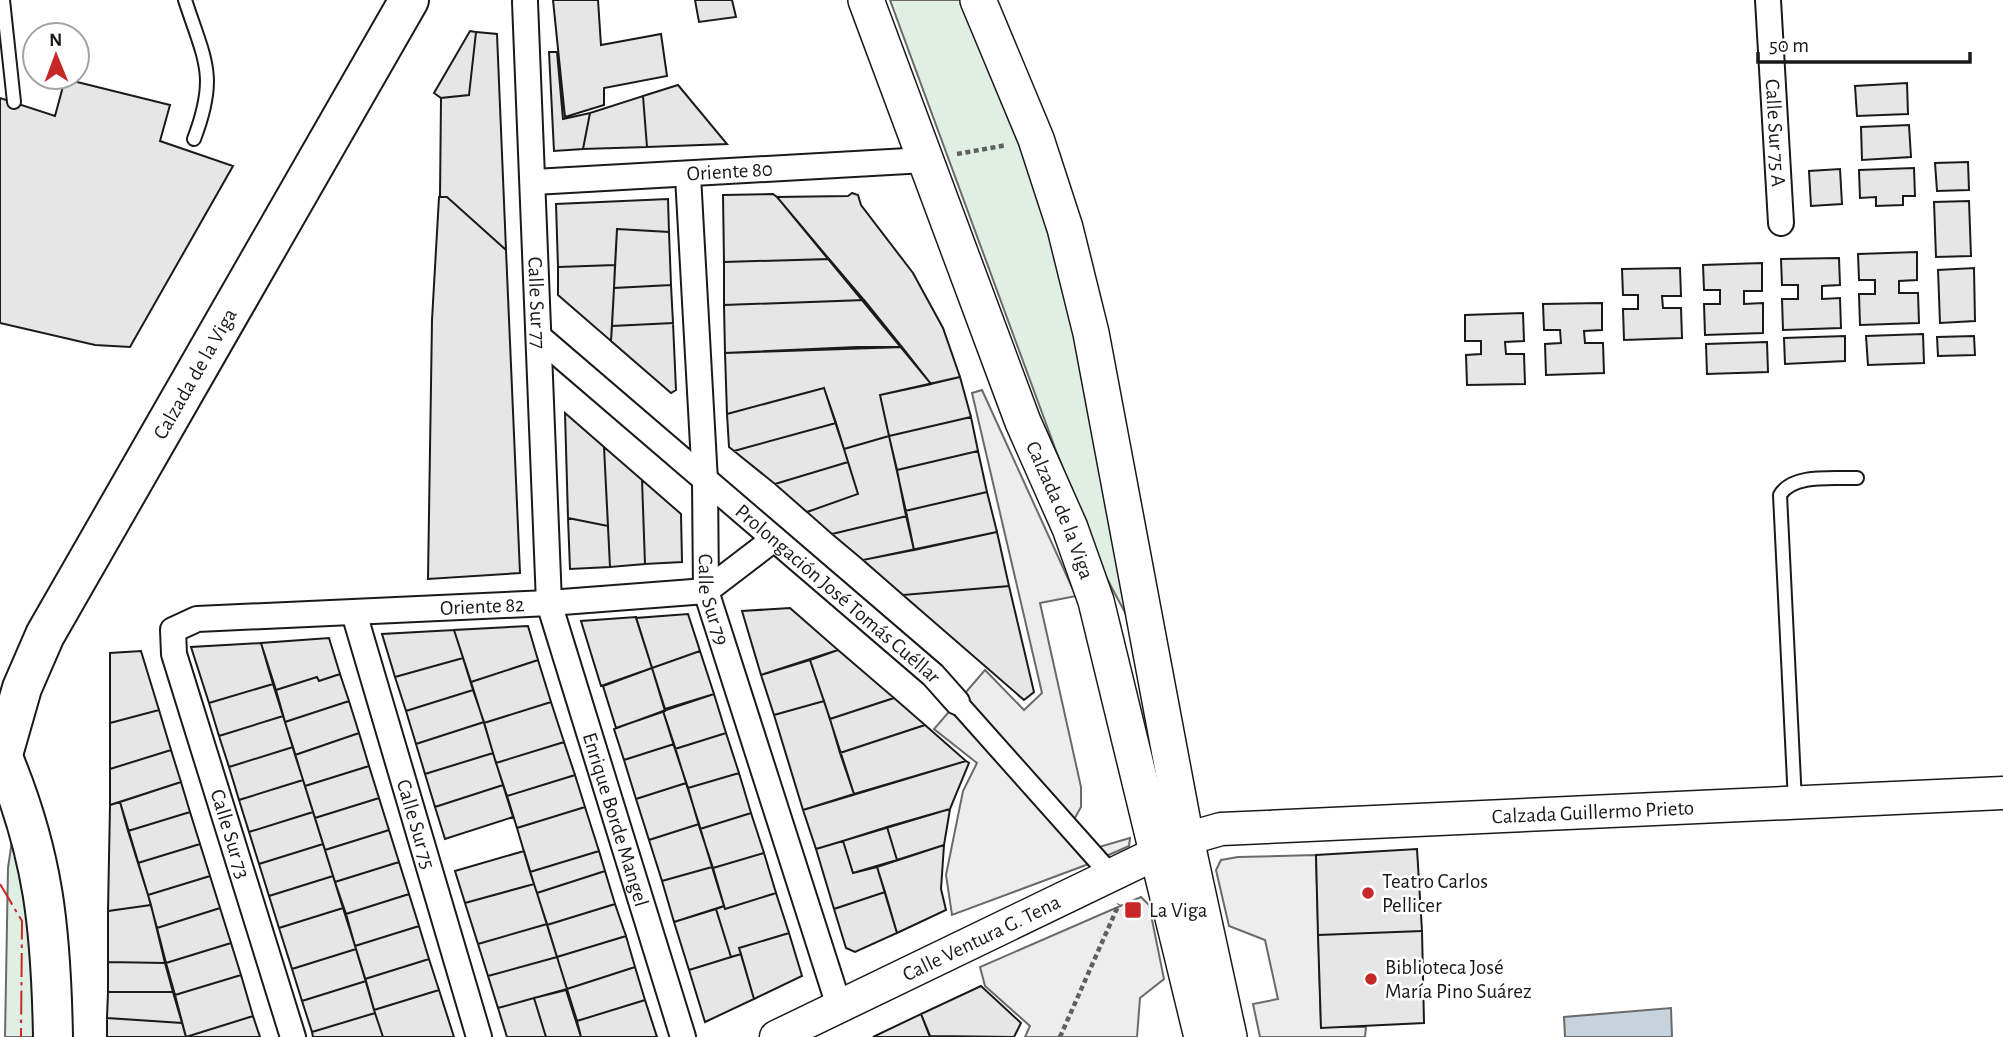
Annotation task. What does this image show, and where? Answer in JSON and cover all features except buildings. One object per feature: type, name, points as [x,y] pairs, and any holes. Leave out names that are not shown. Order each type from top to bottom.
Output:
[{"type":"main road","name":"Calzada de la Viga","points":[[866,0],[1023,422],[1070,528],[1096,601],[1229,1037]]},
{"type":"main road","name":"Calzada de la Viga","points":[[978,0],[1036,139],[1065,228],[1091,333],[1158,696],[1172,846],[1202,1037]]},
{"type":"main road","name":"Calzada de la Viga","points":[[1,757],[22,688],[45,635],[404,2]]},
{"type":"main road","points":[[1070,528],[1096,567],[1139,667],[1158,696]]},
{"type":"main road","points":[[1,757],[29,826],[41,871],[52,973],[53,1037]]},
{"type":"street","name":"Calle Sur 75 A","points":[[1768,0],[1782,223]]},
{"type":"street","name":"Calle Sur 77","points":[[526,2],[549,603]]},
{"type":"street","name":"Oriente 80","points":[[534,183],[925,160]]},
{"type":"street","name":"Calle Sur 79","points":[[688,176],[705,481],[706,592],[839,1006]]},
{"type":"street","name":"Prolongación José Tomás Cuéllar","points":[[539,337],[933,675],[1112,876]]},
{"type":"street","points":[[706,592],[774,539]]},
{"type":"street","name":"Oriente 82","points":[[173,630],[197,620],[549,603],[706,592]]},
{"type":"street","name":"Enrique Borde Mangel","points":[[549,603],[683,1037]]},
{"type":"street","name":"Calle Sur 75","points":[[354,612],[479,1037]]},
{"type":"street","name":"Calle Sur 73","points":[[173,630],[174,654],[293,1037]]},
{"type":"street","name":"Calzada Guillermo Prieto","points":[[1172,846],[1221,829],[2003,793]]},
{"type":"street","name":"Calle Ventura G. Tena","points":[[776,1037],[1172,846]]},
{"type":"lane","points":[[3,0],[14,102]]},
{"type":"lane","points":[[186,0],[209,85],[206,106],[194,139]]},
{"type":"lane","points":[[1795,803],[1780,495],[1784,488],[1799,481],[1857,478]]},
{"type":"path","points":[[925,160],[1036,139]]},
{"type":"path","points":[[1060,1037],[1120,907],[1112,876]]},
{"type":"green space","points":[[890,0],[965,0],[1039,194],[1076,303],[1128,618],[1105,575],[1055,448]]},
{"type":"green space","points":[[15,820],[46,1037],[5,1037],[8,868]]},
{"type":"shaded area","points":[[982,390],[1076,596],[1040,603],[1081,787],[1081,807],[1071,825],[1096,848],[1130,838],[1129,846],[1086,865],[952,915],[946,875],[963,791],[977,763],[934,729],[985,670],[1024,710],[1042,693],[972,393]]},
{"type":"shaded area","points":[[1316,855],[1321,1027],[1366,1027],[1365,1037],[1260,1037],[1253,1004],[1278,999],[1265,940],[1229,926],[1216,870],[1221,860],[1238,857]]},
{"type":"shaded area","points":[[1141,897],[1149,905],[1164,979],[1140,998],[1137,1037],[1025,1037],[1030,1026],[985,986],[980,967]]},
{"type":"shaded area","points":[[1671,1008],[1672,1037],[1565,1037],[1564,1017]]},
{"type":"power","points":[[0,884],[22,921],[21,1037]]},
{"type":"place","name":"Teatro Carlos Pellicer","points":[[1368,893]]},
{"type":"place","name":"La Viga","points":[[1133,910]]},
{"type":"place","name":"Biblioteca José María Pino Suárez","points":[[1371,979]]}]
